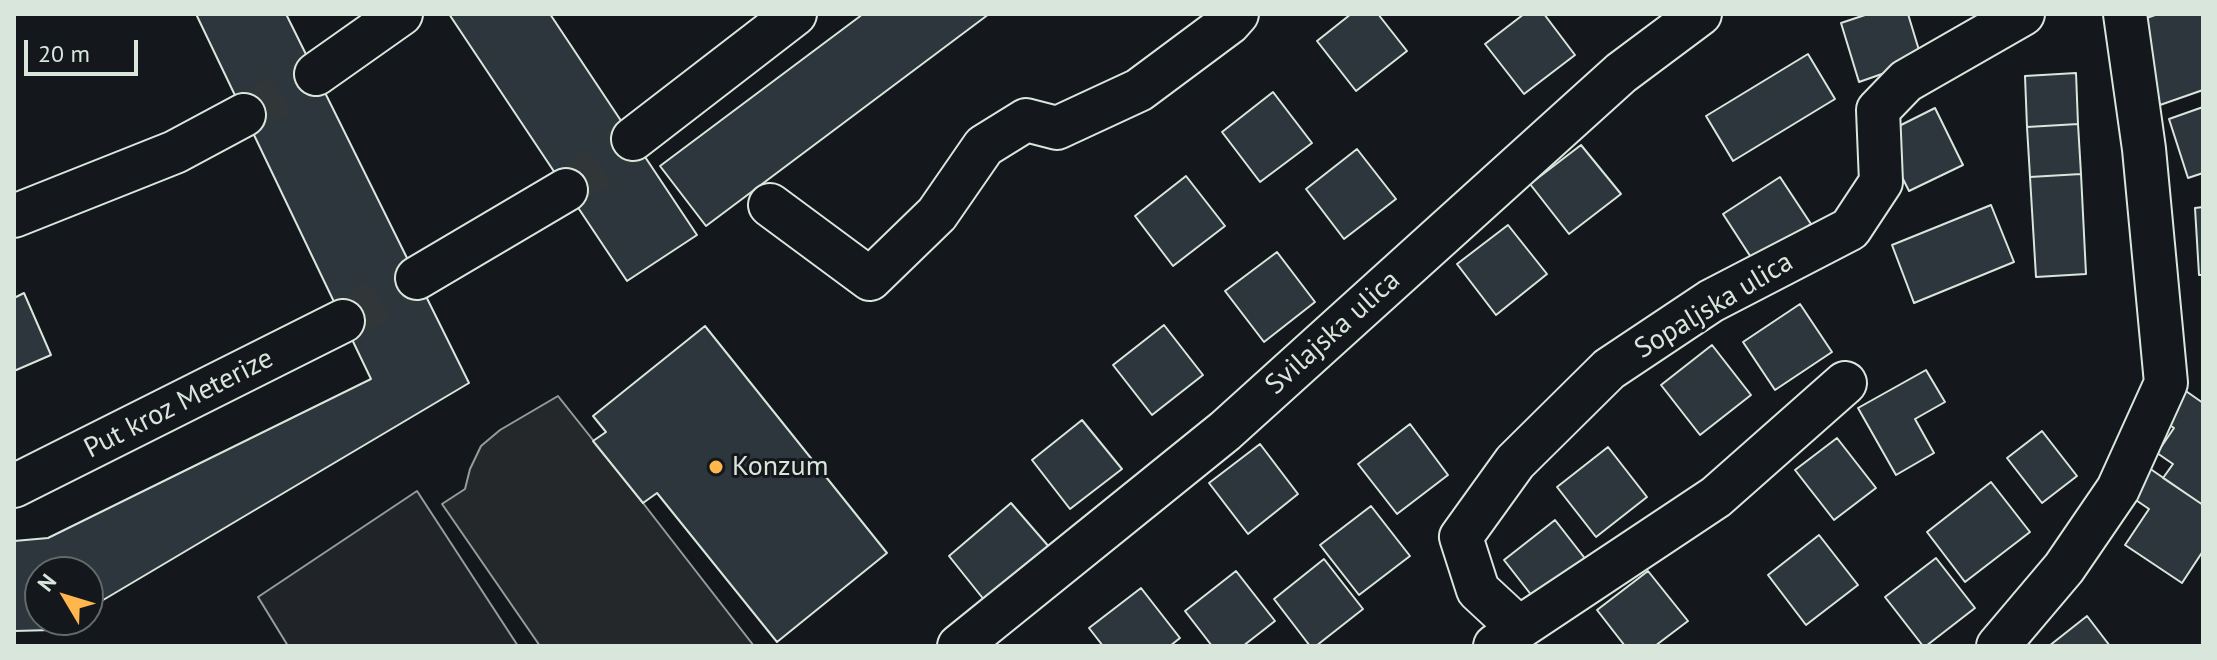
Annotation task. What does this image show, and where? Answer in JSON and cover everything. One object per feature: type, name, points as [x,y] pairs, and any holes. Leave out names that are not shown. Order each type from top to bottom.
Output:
[{"type":"street","points":[[316,74],[401,14]]},
{"type":"street","points":[[633,139],[795,14]]},
{"type":"street","points":[[770,205],[870,279],[937,214],[984,146],[1026,120],[1057,128],[1139,90],[1237,14]]},
{"type":"street","name":"Svilajska ulica","points":[[959,646],[1225,431],[1621,73],[1700,14]]},
{"type":"street","name":"Sopaljska ulica","points":[[1845,383],[1716,497],[1507,637],[1478,590],[1461,537],[1515,462],[1609,369],[1711,301],[1850,229],[1881,182],[1878,110],[1906,81],[2023,14]]},
{"type":"street","points":[[1998,646],[2064,568],[2118,489],[2166,383],[2144,149],[2125,14]]},
{"type":"street","points":[[14,216],[175,152],[244,115]]},
{"type":"street","points":[[417,278],[566,190]]},
{"type":"street","name":"Put kroz Meterize","points":[[14,486],[343,321]]},
{"type":"shaded area","points":[[558,396],[754,646],[540,646],[442,504],[465,489],[481,446],[500,430]]},
{"type":"shaded area","points":[[417,491],[518,646],[288,646],[258,597]]},
{"type":"building","points":[[196,14],[286,14],[469,383],[104,600],[104,556],[24,556],[24,631],[14,631],[14,541],[48,538],[371,379]]},
{"type":"building","points":[[449,14],[550,14],[697,235],[627,281]]},
{"type":"building","points":[[863,14],[989,14],[706,226],[660,166]]},
{"type":"building","points":[[1351,14],[1378,14],[1407,51],[1356,91],[1317,41]]},
{"type":"building","points":[[1524,14],[1544,14],[1575,55],[1524,94],[1485,44]]},
{"type":"building","points":[[1868,14],[1908,14],[1922,60],[1859,82],[1841,23]]},
{"type":"building","points":[[2158,14],[2202,14],[2203,18],[2203,90],[2160,105],[2135,22]]},
{"type":"building","points":[[1808,54],[1835,99],[1733,161],[1706,116]]},
{"type":"building","points":[[2076,73],[2078,124],[2027,127],[2025,76]]},
{"type":"building","points":[[1273,92],[1312,143],[1260,182],[1222,132]]},
{"type":"building","points":[[2203,107],[2203,173],[2188,178],[2169,119]]},
{"type":"building","points":[[1935,108],[1963,165],[1909,191],[1881,135]]},
{"type":"building","points":[[2078,124],[2081,174],[2030,177],[2027,127]]},
{"type":"building","points":[[1581,145],[1621,194],[1569,234],[1530,184]]},
{"type":"building","points":[[1357,149],[1396,199],[1344,239],[1306,189]]},
{"type":"building","points":[[2081,174],[2086,274],[2036,277],[2030,177]]},
{"type":"building","points":[[1186,176],[1225,226],[1173,266],[1135,216]]},
{"type":"building","points":[[1780,177],[1811,224],[1754,262],[1723,214]]},
{"type":"building","points":[[1991,205],[2014,262],[1914,303],[1892,245]]},
{"type":"building","points":[[2203,207],[2203,275],[2199,275],[2195,208]]},
{"type":"building","points":[[1508,225],[1547,274],[1496,315],[1457,264]]},
{"type":"building","points":[[1277,252],[1315,302],[1264,342],[1225,291]]},
{"type":"building","points":[[24,293],[51,355],[14,371],[14,298]]},
{"type":"building","points":[[1800,304],[1832,352],[1775,390],[1743,342]]},
{"type":"building","points":[[1164,325],[1203,375],[1152,415],[1113,365]]},
{"type":"building","name":"Konzum","points":[[705,326],[887,553],[777,642],[657,493],[643,503],[593,441],[606,432],[593,416]]},
{"type":"building","points":[[1712,345],[1751,395],[1700,435],[1661,385]]},
{"type":"building","points":[[1926,370],[1945,402],[1915,419],[1934,453],[1896,475],[1858,408]]},
{"type":"building","points":[[2183,389],[2203,403],[2203,505],[2163,478],[2173,464],[2157,453],[2174,428],[2162,420]]},
{"type":"building","points":[[1082,420],[1122,469],[1070,509],[1032,460]]},
{"type":"building","points":[[1410,424],[1448,475],[1397,514],[1358,464]]},
{"type":"building","points":[[2042,431],[2077,476],[2042,503],[2007,458]]},
{"type":"building","points":[[1837,438],[1876,488],[1834,520],[1795,470]]},
{"type":"building","points":[[1260,444],[1298,494],[1248,534],[1209,483]]},
{"type":"building","points":[[1608,447],[1647,497],[1596,537],[1557,487]]},
{"type":"building","points":[[2149,468],[2203,505],[2203,551],[2182,583],[2125,545],[2149,509],[2130,496]]},
{"type":"building","points":[[1991,482],[2030,532],[1965,582],[1927,532]]},
{"type":"building","points":[[1011,503],[1050,548],[985,601],[949,556]]},
{"type":"building","points":[[1371,506],[1410,556],[1359,595],[1320,545]]},
{"type":"building","points":[[1555,520],[1594,570],[1543,610],[1504,560]]},
{"type":"building","points":[[1819,535],[1858,585],[1806,625],[1768,575]]},
{"type":"building","points":[[1936,558],[1975,608],[1923,646],[1885,597]]},
{"type":"building","points":[[1324,559],[1363,609],[1316,646],[1310,646],[1274,599]]},
{"type":"building","points":[[1236,571],[1275,621],[1243,646],[1212,646],[1185,611]]},
{"type":"building","points":[[1648,571],[1688,621],[1655,646],[1625,646],[1597,610]]},
{"type":"building","points":[[1141,588],[1180,638],[1170,646],[1103,646],[1089,628]]},
{"type":"building","points":[[2087,616],[2110,646],[2049,646]]},
{"type":"tunnel","points":[[244,115],[316,74]]},
{"type":"tunnel","points":[[566,190],[633,139]]},
{"type":"tunnel","points":[[343,321],[417,278]]},
{"type":"place","name":"Konzum","points":[[716,467]]}]
